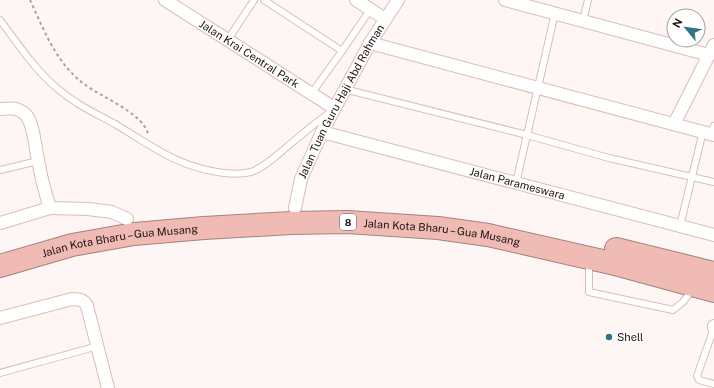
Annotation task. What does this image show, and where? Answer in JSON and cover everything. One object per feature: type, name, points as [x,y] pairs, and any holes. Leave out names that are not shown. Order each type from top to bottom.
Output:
[{"type":"highway","name":"Jalan Kota Bharu – Gua Musang","points":[[0,253],[47,237],[127,219],[294,208],[351,208],[397,211],[438,216],[577,240],[702,279]]},
{"type":"highway","name":"Jalan Kota Bharu – Gua Musang","points":[[0,266],[72,245],[134,234],[291,223],[348,222],[438,228],[488,235],[589,257],[702,279]]},
{"type":"street","name":"Jalan Krai Central Park","points":[[165,0],[312,94],[333,110]]},
{"type":"street","points":[[356,0],[385,19]]},
{"type":"street","name":"Jalan Tuan Guru Haji Abd Rahman","points":[[294,208],[301,179],[333,110],[370,43],[398,0]]},
{"type":"street","points":[[505,0],[583,21],[712,50],[674,124]]},
{"type":"street","points":[[370,43],[674,124],[710,131]]},
{"type":"street","points":[[0,110],[17,108],[26,115],[30,123],[50,208]]},
{"type":"street","name":"Jalan Parameswara","points":[[322,132],[714,235]]},
{"type":"street","points":[[0,223],[50,208],[88,209],[112,212],[127,219]]},
{"type":"street","points":[[0,318],[72,299],[79,299],[84,302],[87,306],[108,388]]},
{"type":"lane","points":[[227,41],[254,0]]},
{"type":"lane","points":[[264,0],[342,51]]},
{"type":"lane","points":[[583,21],[588,0]]},
{"type":"lane","points":[[312,94],[370,10]]},
{"type":"lane","points":[[516,183],[555,13]]},
{"type":"lane","points":[[0,20],[40,72],[58,89],[81,106],[116,125],[150,147],[193,167],[215,172],[235,174],[251,172],[265,165],[333,110]]},
{"type":"lane","points":[[344,89],[527,135],[609,158],[714,182]]},
{"type":"lane","points":[[680,226],[692,178],[710,131]]},
{"type":"lane","points":[[0,170],[38,160]]},
{"type":"lane","points":[[589,257],[589,292],[673,310],[702,279]]},
{"type":"lane","points":[[714,327],[697,376],[699,380],[714,384]]},
{"type":"lane","points":[[0,373],[98,346]]},
{"type":"path","points":[[30,0],[47,39],[62,62],[83,83],[137,116],[144,124],[147,131],[150,147]]},
{"type":"place","name":"Shell","points":[[609,337]]}]
